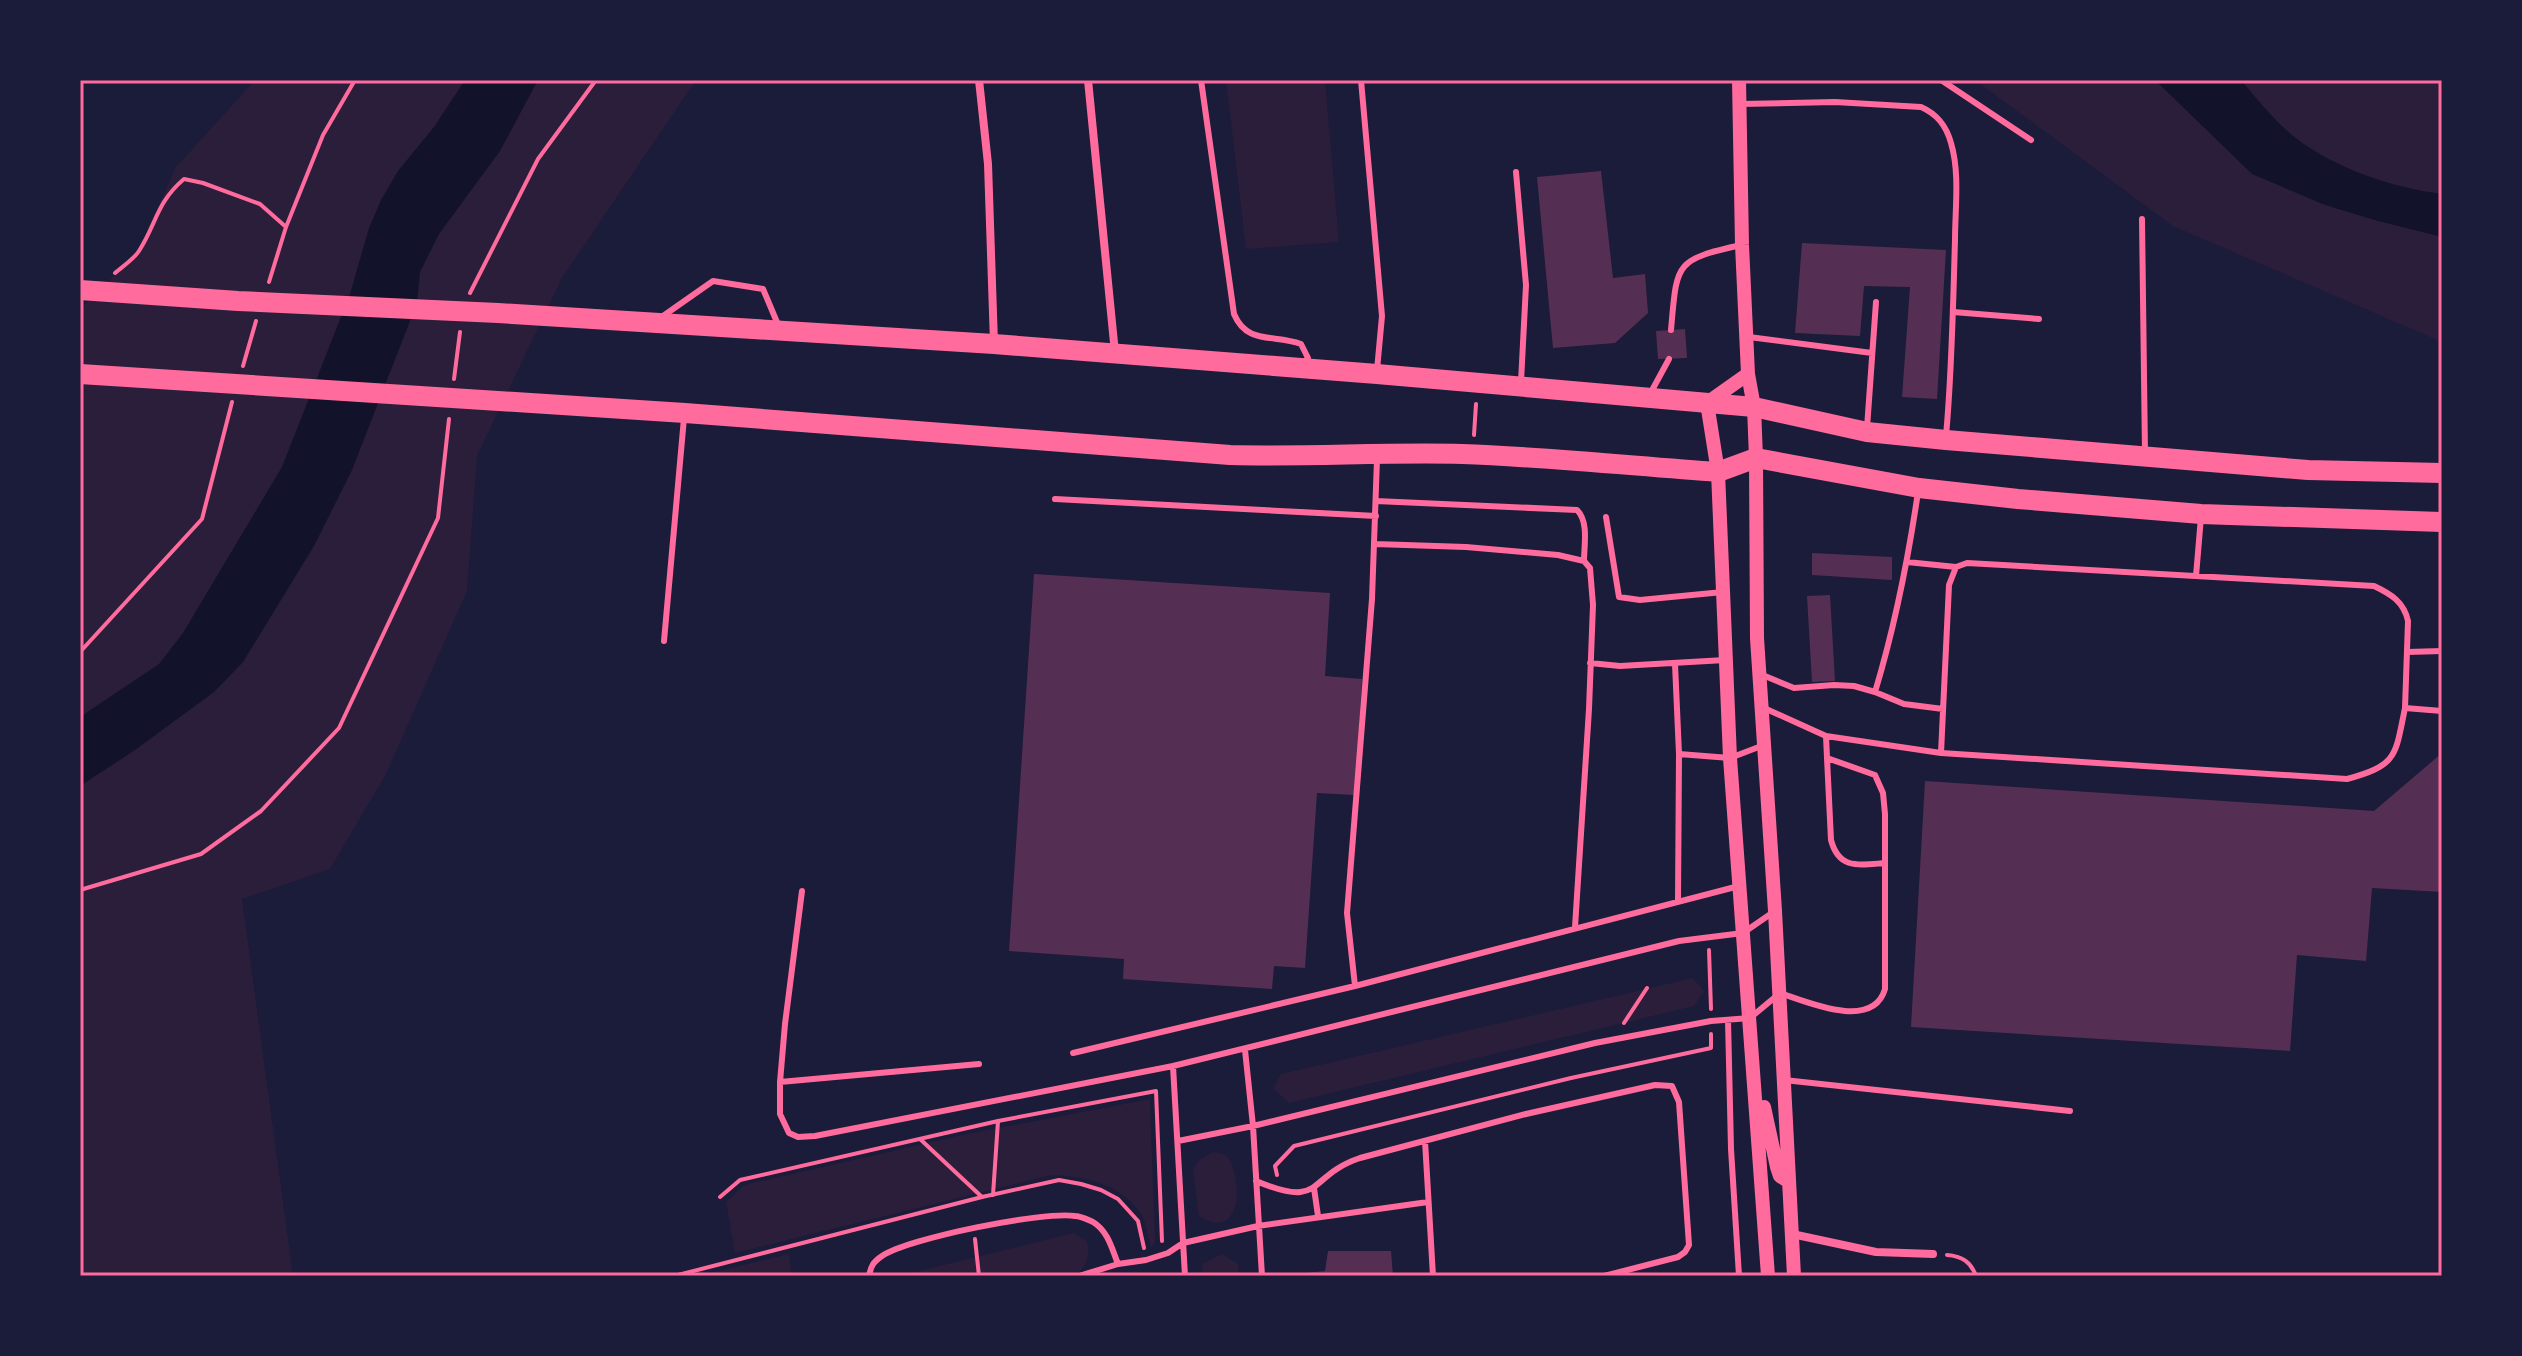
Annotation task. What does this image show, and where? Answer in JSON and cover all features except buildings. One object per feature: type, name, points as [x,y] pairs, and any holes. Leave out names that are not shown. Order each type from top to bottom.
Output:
[{"type":"main road","points":[[88,290],[165,297],[498,313],[994,344],[1754,407],[1867,432],[1946,440],[2308,470],[2442,473]]},
{"type":"main road","points":[[80,374],[685,413],[1230,455],[1464,454],[1718,472],[1756,458],[1919,488],[2109,507],[2442,524]]},
{"type":"street","points":[[979,80],[988,164],[994,344]]},
{"type":"street","points":[[1088,80],[1115,354]]},
{"type":"street","points":[[1739,80],[1742,245],[1748,374],[1754,407],[1756,458],[1761,706],[1780,993],[1788,1181],[1780,1176],[1777,1167],[1754,1076]]},
{"type":"street","points":[[1748,374],[1707,403],[1718,472],[1730,758],[1768,1276]]},
{"type":"street","points":[[1787,1165],[1794,1276]]},
{"type":"street","points":[[1792,1234],[1876,1252],[1933,1254]]},
{"type":"lane","points":[[1201,80],[1234,314],[1239,326],[1250,334],[1301,344],[1308,358],[1299,368]]},
{"type":"lane","points":[[1361,80],[1382,316],[1377,374]]},
{"type":"lane","points":[[1941,80],[2031,140]]},
{"type":"lane","points":[[1740,104],[1872,103],[1921,107],[1933,112],[1946,129],[1954,157],[1956,194],[1946,440]]},
{"type":"lane","points":[[1516,172],[1526,285],[1521,386]]},
{"type":"lane","points":[[2142,219],[2145,457]]},
{"type":"lane","points":[[1671,330],[1679,272],[1698,256],[1742,245]]},
{"type":"lane","points":[[653,323],[713,281],[763,289],[780,330]]},
{"type":"lane","points":[[1867,432],[1876,302]]},
{"type":"lane","points":[[1953,312],[2039,319]]},
{"type":"lane","points":[[1747,337],[1872,353]]},
{"type":"lane","points":[[1648,397],[1669,359]]},
{"type":"lane","points":[[664,641],[685,413]]},
{"type":"lane","points":[[1355,986],[1347,913],[1375,544],[1377,454]]},
{"type":"lane","points":[[1875,692],[1891,642],[1919,488]]},
{"type":"lane","points":[[1055,499],[1376,516]]},
{"type":"lane","points":[[1376,501],[1577,510],[1583,516],[1584,561]]},
{"type":"lane","points":[[2196,576],[2201,514]]},
{"type":"lane","points":[[1606,517],[1619,597],[1640,600],[1723,592]]},
{"type":"lane","points":[[1375,544],[1558,555],[1584,561],[1590,568],[1590,663],[1575,927]]},
{"type":"lane","points":[[1761,706],[1826,736],[1941,753],[2347,779],[2375,771],[2388,762],[2396,751],[2405,708],[2408,621],[2405,610],[2393,595],[2374,586],[1967,563],[1956,567],[1907,562]]},
{"type":"lane","points":[[1941,753],[1949,585],[1956,567]]},
{"type":"lane","points":[[2407,652],[2442,651]]},
{"type":"lane","points":[[1590,663],[1620,666],[1725,660]]},
{"type":"lane","points":[[1675,664],[1679,754],[1678,901]]},
{"type":"lane","points":[[1760,674],[1794,688],[1854,686],[1904,704],[1943,709]]},
{"type":"lane","points":[[2405,708],[2442,711]]},
{"type":"lane","points":[[1826,736],[1834,852],[1857,865],[1885,863]]},
{"type":"lane","points":[[1679,754],[1730,758],[1764,745]]},
{"type":"lane","points":[[1178,1141],[1253,1126],[1595,1043],[1711,1021],[1750,1018],[1780,993],[1834,1011],[1870,1007],[1878,1002],[1885,989],[1885,814],[1880,782],[1868,771],[1827,758]]},
{"type":"lane","points":[[1073,1053],[1355,986],[1739,886]]},
{"type":"lane","points":[[802,891],[780,1082],[783,1125],[789,1133],[798,1137],[1245,1050],[1679,941],[1743,933],[1775,911]]},
{"type":"lane","points":[[1728,1020],[1731,1149],[1739,1276]]},
{"type":"lane","points":[[1245,1050],[1262,1276]]},
{"type":"lane","points":[[780,1082],[979,1064]]},
{"type":"lane","points":[[1173,1066],[1185,1276]]},
{"type":"lane","points":[[1784,1080],[2070,1111]]},
{"type":"lane","points":[[1256,1181],[1293,1194],[1311,1190],[1344,1163],[1655,1085],[1672,1086],[1679,1102],[1689,1245],[1678,1257],[1604,1276]]},
{"type":"lane","points":[[1425,1141],[1433,1276]]},
{"type":"lane","points":[[1311,1190],[1318,1216]]},
{"type":"lane","points":[[1079,1276],[1118,1264],[1146,1260],[1168,1253],[1183,1243],[1258,1226],[1428,1202]]},
{"type":"lane","points":[[869,1276],[873,1263],[896,1249],[974,1229],[1051,1216],[1077,1216],[1095,1223],[1107,1236],[1118,1264]]},
{"type":"path","points":[[470,293],[538,159],[596,80]]},
{"type":"path","points":[[88,290],[138,252],[170,191],[184,179],[260,204],[286,227]]},
{"type":"path","points":[[453,383],[462,322]]},
{"type":"path","points":[[80,890],[201,854],[261,811],[339,728],[438,518],[449,414]]},
{"type":"path","points":[[1311,1190],[1291,1187],[1277,1177],[1275,1166],[1294,1146],[1571,1078],[1711,1048],[1709,937]]},
{"type":"path","points":[[1624,1023],[1647,988]]},
{"type":"path","points":[[720,1197],[740,1180],[998,1121],[1156,1091],[1162,1241],[1159,1251]]},
{"type":"path","points":[[993,1195],[998,1121]]},
{"type":"path","points":[[920,1139],[982,1197]]},
{"type":"path","points":[[674,1276],[1059,1180],[1101,1190],[1118,1199],[1138,1221],[1145,1255]]},
{"type":"path","points":[[974,1229],[979,1276]]},
{"type":"path","points":[[1933,1254],[1964,1259],[1976,1276]]},
{"type":"shaded area","points":[[255,80],[696,80],[562,278],[477,456],[467,591],[386,774],[330,869],[242,899],[293,1276],[80,1276],[80,309],[138,252],[176,167]]},
{"type":"shaded area","points":[[465,80],[538,80],[500,151],[439,234],[420,272],[417,303],[352,470],[314,546],[243,662],[214,692],[80,786],[80,717],[159,664],[183,633],[282,467],[350,294],[369,228],[381,200],[398,171],[434,127]]},
{"type":"shaded area","points":[[1226,80],[1325,80],[1339,242],[1246,249]]},
{"type":"shaded area","points":[[1975,80],[2442,80],[2442,342],[2173,226]]},
{"type":"shaded area","points":[[2155,80],[2241,80],[2289,133],[2330,160],[2385,182],[2442,194],[2442,237],[2325,205],[2252,174]]},
{"type":"shaded area","points":[[1693,978],[1704,991],[1694,1006],[1289,1103],[1273,1088],[1281,1074]]},
{"type":"shaded area","points":[[1150,1099],[1155,1242],[1151,1248],[1141,1215],[1122,1194],[1100,1183],[1052,1175],[735,1253],[726,1202],[744,1185],[967,1134]]},
{"type":"shaded area","points":[[1213,1152],[1225,1155],[1235,1173],[1236,1201],[1233,1213],[1226,1221],[1215,1222],[1199,1216],[1193,1170],[1198,1161]]},
{"type":"shaded area","points":[[1074,1233],[1087,1241],[1088,1252],[1085,1264],[1075,1276],[899,1276]]},
{"type":"shaded area","points":[[789,1254],[792,1276],[698,1276]]},
{"type":"shaded area","points":[[1222,1254],[1238,1264],[1239,1276],[1203,1276],[1202,1264]]}]
